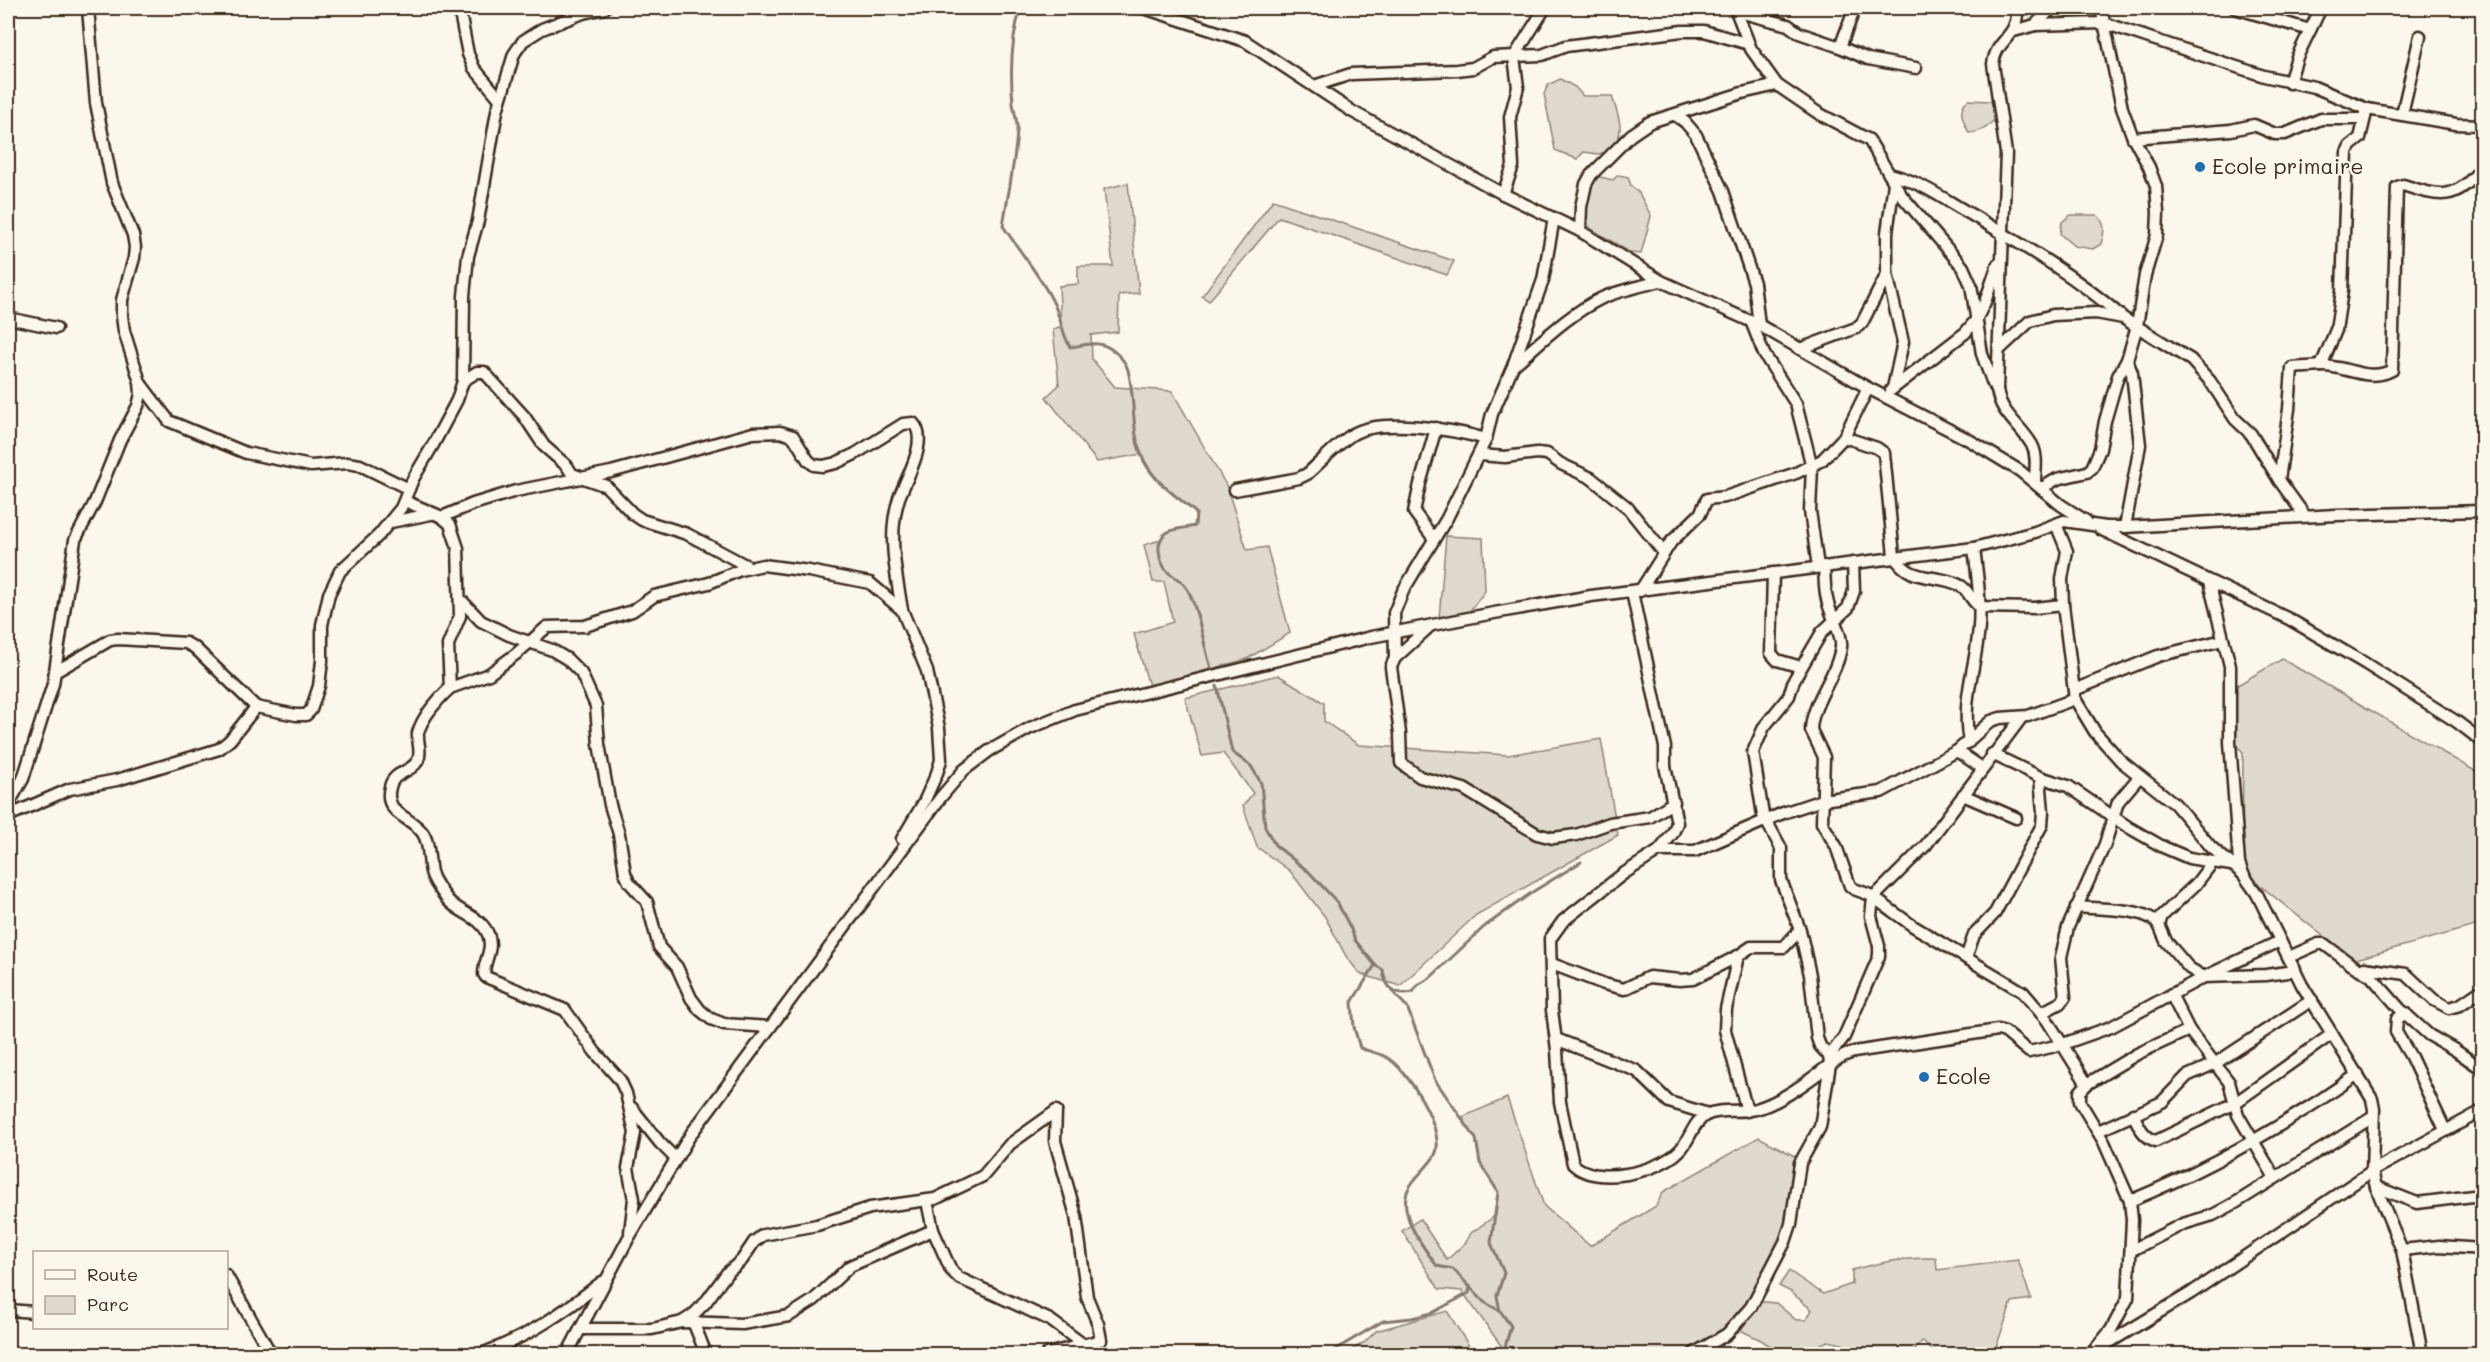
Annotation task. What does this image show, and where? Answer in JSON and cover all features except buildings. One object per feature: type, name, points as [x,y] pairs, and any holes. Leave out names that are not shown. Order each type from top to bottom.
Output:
[{"type":"street","points":[[88,8],[96,103],[112,183],[133,235],[135,247],[122,300],[122,316],[124,331],[140,382],[169,421],[236,449],[311,466],[360,465],[409,489]]},
{"type":"street","points":[[459,8],[468,54],[474,68],[500,99]]},
{"type":"street","points":[[55,672],[110,640],[186,643],[195,648],[256,707],[296,715],[306,715],[311,710],[319,686],[322,625],[329,594],[340,571],[390,522],[405,501],[409,489],[457,400],[463,381],[464,296],[468,256],[480,211],[500,99],[514,54],[523,41],[542,29],[605,8]]},
{"type":"street","points":[[1144,8],[1245,41],[1353,112],[1503,194],[1580,231],[1661,281],[1755,323],[1868,388],[1969,440],[2038,485],[2069,511],[2093,526],[2139,546],[2310,630],[2439,710],[2482,741]]},
{"type":"street","points":[[1503,194],[1513,166],[1510,117],[1518,87],[1514,57],[1545,8]]},
{"type":"street","points":[[1840,47],[1855,8]]},
{"type":"street","points":[[2014,31],[2018,16],[2017,8]]},
{"type":"street","points":[[2035,25],[2052,8]]},
{"type":"street","points":[[2038,485],[2092,468],[2100,449],[2105,421],[2118,376],[2127,360],[2137,326],[2145,275],[2157,235],[2156,186],[2133,138],[2122,108],[2101,8],[2110,8]]},
{"type":"street","points":[[2235,8],[2310,30]]},
{"type":"street","points":[[2289,83],[2297,57],[2321,8]]},
{"type":"street","points":[[1737,10],[1788,24],[1798,33],[1868,59],[1917,68]]},
{"type":"street","points":[[1737,10],[1749,44],[1760,64],[1777,85],[1818,113],[1869,140],[1902,196],[1963,267],[1971,285],[1982,354],[1997,389]]},
{"type":"street","points":[[2038,485],[2032,445],[2003,410],[1997,389],[2006,153],[1992,64],[1994,51],[2014,31],[2035,25],[2104,23],[2289,83],[2314,87],[2365,114]]},
{"type":"street","points":[[1314,86],[1351,74],[1473,68],[1493,57],[1542,55],[1566,46],[1682,31],[1704,31],[1749,44]]},
{"type":"street","points":[[2402,114],[2420,36]]},
{"type":"street","points":[[1580,231],[1581,207],[1586,184],[1591,175],[1632,135],[1650,122],[1742,93],[1777,85]]},
{"type":"street","points":[[2133,138],[2231,130],[2254,125],[2275,134],[2285,134],[2320,119],[2365,114],[2402,114],[2456,124],[2482,125]]},
{"type":"street","points":[[2321,366],[2336,330],[2342,291],[2347,152],[2350,146],[2360,138],[2365,114]]},
{"type":"street","points":[[1675,115],[1696,135],[1723,191],[1754,283],[1755,323],[1764,354],[1794,398],[1812,466],[1810,511],[1826,596],[1841,639],[1840,650],[1811,727],[1812,734],[1824,757],[1822,823],[1836,846],[1850,886],[2023,992],[2041,1013],[2087,1084]]},
{"type":"street","points":[[2278,480],[2289,409],[2291,369],[2321,366],[2375,375],[2385,374],[2392,370],[2396,189],[2401,185],[2434,195],[2453,193],[2482,167]]},
{"type":"street","points":[[1892,179],[1932,191],[2002,233],[2062,270],[2123,318],[2191,360],[2210,381],[2235,419],[2251,434],[2278,480],[2305,516]]},
{"type":"street","points":[[1892,179],[1887,232],[1887,274],[1903,342],[1893,388]]},
{"type":"street","points":[[1554,218],[1543,280],[1513,366],[1492,414],[1480,455],[1403,591],[1394,613],[1395,658],[1391,667],[1400,733],[1400,760],[1404,767],[1417,775],[1464,789],[1537,834],[1553,838],[1576,835],[1611,823],[1650,817],[1674,802]]},
{"type":"street","points":[[1884,396],[1965,333],[1976,320],[1985,302],[2002,252]]},
{"type":"street","points":[[1800,349],[1856,328],[1862,323],[1887,274]]},
{"type":"street","points":[[1513,366],[1585,308],[1624,290],[1661,281]]},
{"type":"street","points":[[2000,350],[2030,321],[2075,313],[2096,313],[2123,318]]},
{"type":"street","points":[[8,318],[56,328]]},
{"type":"street","points":[[2126,527],[2140,445],[2132,373],[2127,360]]},
{"type":"street","points":[[463,381],[477,372],[484,372],[524,416],[544,446],[567,466],[572,474],[587,477],[606,486],[633,514],[642,520],[687,534],[749,567]]},
{"type":"street","points":[[8,805],[23,779],[53,684],[75,540],[95,501],[120,440],[138,406],[140,382]]},
{"type":"street","points":[[1708,1114],[1698,1122],[1680,1150],[1649,1170],[1610,1174],[1578,1169],[1569,1153],[1560,1102],[1552,1010],[1550,939],[1554,931],[1623,874],[1659,851],[1676,829],[1674,802],[1665,766],[1665,747],[1636,591],[1677,536],[1700,514],[1704,501],[1709,497],[1725,497],[1812,466],[1828,456],[1844,438],[1868,388]]},
{"type":"street","points":[[390,522],[437,516],[516,491],[587,477],[753,433],[780,432],[793,436],[808,460],[814,465],[823,466],[855,454],[903,424],[913,423],[918,436],[915,462],[899,496],[892,546],[902,610],[927,670],[939,728],[941,760],[930,790],[897,847],[891,862]]},
{"type":"street","points":[[1235,490],[1299,478],[1307,474],[1351,435],[1360,431],[1384,427],[1436,428],[1486,439]]},
{"type":"street","points":[[1434,539],[1414,512],[1436,428]]},
{"type":"street","points":[[1844,438],[1884,453],[1894,556],[1899,564],[1914,574],[1962,586],[1980,607],[2034,608],[2063,605]]},
{"type":"street","points":[[1480,455],[1505,457],[1547,454],[1557,462],[1592,478],[1627,507],[1664,553]]},
{"type":"street","points":[[405,501],[450,524],[458,548],[459,620],[447,653],[450,688]]},
{"type":"street","points":[[567,1354],[628,1239],[691,1134],[891,862],[964,770],[1030,728],[1075,710],[1396,632],[1569,600],[1894,556],[1974,548],[2036,532],[2066,521],[2093,526],[2126,527],[2305,516],[2482,511]]},
{"type":"street","points":[[2056,524],[2067,550],[2062,583],[2063,605],[2074,695],[2104,744],[2139,777],[2175,804],[2211,847],[2243,874],[2257,894],[2312,1000],[2372,1099],[2372,1171],[2376,1187],[2402,1250],[2422,1354]]},
{"type":"street","points":[[1969,742],[1966,729],[1967,689],[1976,651],[1980,607],[1974,548]]},
{"type":"street","points":[[1830,1060],[1817,1038],[1809,971],[1800,930],[1781,880],[1781,848],[1765,820],[1753,763],[1753,752],[1764,727],[1789,696],[1801,667],[1825,628],[1845,613],[1852,600],[1853,563]]},
{"type":"street","points":[[628,1239],[634,1199],[628,1168],[635,1133],[620,1080],[595,1052],[565,1010],[494,981],[484,974],[484,965],[490,950],[486,930],[475,917],[454,906],[446,896],[431,872],[424,834],[417,826],[397,813],[391,803],[389,791],[392,781],[397,774],[409,769],[418,761],[420,757],[418,736],[421,727],[450,688],[489,674],[531,643],[547,627],[585,626],[632,611],[654,596],[709,584],[749,567],[763,565],[782,566],[864,581],[902,610]]},
{"type":"street","points":[[1773,573],[1772,653],[1778,660],[1801,667]]},
{"type":"street","points":[[2209,582],[2230,666],[2233,796],[2237,853],[2243,874]]},
{"type":"street","points":[[460,599],[481,621],[552,650],[573,664],[587,683],[598,714],[599,744],[610,805],[620,834],[625,873],[629,882],[646,902],[659,947],[677,967],[691,998],[711,1019],[724,1024],[770,1027]]},
{"type":"street","points":[[1395,658],[1429,627]]},
{"type":"street","points":[[1659,851],[1695,851],[1765,820],[1822,800],[1871,794],[1890,789],[1932,763],[1957,751],[1991,721],[2000,718],[2022,717],[2158,656],[2223,640]]},
{"type":"street","points":[[8,816],[70,789],[117,780],[219,749],[230,741],[256,707]]},
{"type":"street","points":[[1694,1354],[1727,1334],[1751,1307],[1785,1242],[1791,1224],[1800,1163],[1820,1127],[1830,1060],[1848,1027],[1879,956],[1880,946],[1871,916],[1873,898],[1926,845],[2022,717]]},
{"type":"street","points":[[1957,751],[1982,768]]},
{"type":"street","points":[[1992,754],[2040,777],[2068,786],[2163,847],[2189,858],[2232,866]]},
{"type":"street","points":[[1966,958],[1974,935],[1995,914],[2042,825],[2040,777]]},
{"type":"street","points":[[2041,1013],[2060,1003],[2065,997],[2061,957],[2068,927],[2105,844],[2120,797],[2139,777]]},
{"type":"street","points":[[1963,795],[2016,818]]},
{"type":"street","points":[[2159,925],[2162,916],[2196,884],[2212,863]]},
{"type":"street","points":[[2076,907],[2143,914],[2155,919],[2166,941],[2189,968],[2204,976],[2266,975],[2295,969]]},
{"type":"street","points":[[1552,964],[1604,984],[1624,988],[1648,977],[1694,979],[1751,947],[1784,947],[1800,930]]},
{"type":"street","points":[[1556,1039],[1637,1071],[1669,1102],[1708,1114],[1747,1111],[1779,1099],[1830,1060],[1854,1052],[1998,1030],[2005,1032],[2029,1052],[2060,1045],[2111,1027],[2204,976],[2280,941]]},
{"type":"street","points":[[2289,957],[2318,944],[2324,944],[2371,976],[2434,1039],[2456,1050],[2482,1069]]},
{"type":"street","points":[[1738,956],[1726,1009],[1725,1030],[1747,1111]]},
{"type":"street","points":[[2352,965],[2406,974],[2434,1000],[2449,1008],[2460,1005],[2482,990]]},
{"type":"street","points":[[2170,994],[2189,1030],[2229,1082],[2238,1114],[2275,1178]]},
{"type":"street","points":[[2098,1131],[2162,1102],[2187,1076],[2216,1063],[2312,1000]]},
{"type":"street","points":[[2406,1013],[2397,1019],[2396,1032],[2411,1057],[2445,1130]]},
{"type":"street","points":[[2090,1354],[2111,1330],[2124,1309],[2132,1250],[2130,1201],[2098,1131],[2080,1102],[2080,1092],[2087,1084],[2137,1054],[2189,1030]]},
{"type":"street","points":[[2133,1114],[2148,1139],[2156,1141],[2235,1103],[2332,1034]]},
{"type":"street","points":[[2130,1201],[2212,1165],[2254,1142],[2304,1112],[2358,1074]]},
{"type":"street","points":[[628,1104],[676,1159]]},
{"type":"street","points":[[682,1322],[705,1303],[727,1273],[742,1260],[754,1242],[763,1235],[818,1225],[870,1208],[927,1201],[983,1176],[1010,1144],[1056,1111],[1055,1141],[1076,1216],[1087,1297],[1101,1340],[1047,1354]]},
{"type":"street","points":[[2090,1354],[2201,1286],[2372,1171],[2482,1111]]},
{"type":"street","points":[[2132,1250],[2183,1224],[2213,1215],[2373,1117]]},
{"type":"street","points":[[2376,1187],[2417,1203],[2473,1196],[2482,1197]]},
{"type":"street","points":[[927,1201],[933,1230],[951,1270],[959,1278],[1050,1320],[1084,1345]]},
{"type":"street","points":[[580,1329],[652,1329],[682,1322],[742,1324],[789,1316],[814,1300],[850,1266],[933,1230]]},
{"type":"street","points":[[2402,1250],[2439,1246],[2482,1249]]},
{"type":"street","points":[[481,1354],[540,1328],[607,1278]]},
{"type":"street","points":[[228,1279],[271,1354]]},
{"type":"street","points":[[8,1310],[33,1312]]},
{"type":"street","points":[[694,1324],[706,1354]]},
{"type":"green space","points":[[1560,79],[1575,87],[1583,96],[1612,96],[1620,130],[1612,151],[1598,154],[1584,152],[1577,159],[1555,150],[1544,94],[1548,85]]},
{"type":"green space","points":[[1968,100],[1990,101],[1998,104],[2000,115],[1984,129],[1969,133],[1962,111],[1962,107]]},
{"type":"green space","points":[[1591,175],[1613,180],[1618,175],[1628,177],[1631,186],[1639,193],[1651,216],[1641,254],[1631,253],[1590,228],[1586,221],[1584,203]]},
{"type":"green space","points":[[1128,183],[1139,293],[1119,295],[1118,332],[1091,335],[1092,359],[1115,387],[1172,391],[1226,485],[1247,550],[1267,547],[1290,633],[1247,659],[1149,686],[1134,634],[1173,622],[1164,582],[1153,582],[1144,545],[1160,540],[1167,532],[1195,526],[1196,514],[1158,480],[1146,464],[1142,454],[1097,462],[1046,397],[1059,385],[1053,330],[1061,326],[1059,286],[1078,284],[1078,266],[1113,266],[1104,189]]},
{"type":"green space","points":[[1273,200],[1454,261],[1447,275],[1279,217],[1209,301],[1202,296]]},
{"type":"green space","points":[[2071,215],[2097,215],[2104,232],[2101,244],[2093,249],[2074,246],[2060,234],[2062,222]]},
{"type":"green space","points":[[1446,536],[1483,538],[1485,591],[1469,612],[1439,618]]},
{"type":"green space","points":[[2282,659],[2482,775],[2482,924],[2353,960],[2242,871],[2243,752],[2232,741],[2234,687]]},
{"type":"green space","points":[[1278,675],[1324,703],[1324,721],[1359,745],[1508,755],[1601,739],[1618,835],[1476,915],[1400,986],[1360,974],[1346,956],[1325,917],[1290,871],[1257,847],[1243,806],[1253,793],[1223,753],[1202,756],[1185,698]]},
{"type":"green space","points":[[1507,1098],[1544,1206],[1590,1246],[1656,1206],[1663,1192],[1759,1137],[1798,1158],[1789,1213],[1780,1247],[1753,1301],[1776,1303],[1796,1320],[1806,1320],[1812,1310],[1791,1292],[1779,1286],[1789,1271],[1823,1294],[1852,1284],[1852,1270],[1915,1258],[1936,1258],[1937,1270],[2018,1260],[2031,1299],[2012,1302],[1994,1353],[1969,1348],[1962,1354],[1936,1354],[1922,1341],[1912,1354],[1838,1354],[1843,1344],[1828,1341],[1799,1354],[1783,1354],[1742,1331],[1742,1314],[1733,1327],[1691,1354],[1507,1354],[1462,1291],[1439,1289],[1402,1231],[1420,1219],[1447,1260],[1466,1242],[1471,1233],[1496,1215],[1498,1192],[1480,1163],[1476,1139],[1462,1117]]},
{"type":"green space","points":[[1447,1311],[1474,1354],[1345,1354],[1365,1342],[1376,1331]]},
{"type":"waterway","points":[[1021,8],[1013,43],[1012,67],[1016,143],[1003,226],[1049,294],[1070,347],[1103,345],[1124,361],[1130,381],[1137,439],[1144,461],[1161,483],[1196,513],[1195,526],[1168,532],[1160,541],[1159,552],[1165,569],[1183,583],[1189,592],[1211,668]]},
{"type":"waterway","points":[[1217,686],[1232,752],[1251,766],[1261,783],[1265,827],[1275,845],[1309,872],[1337,902],[1355,940],[1375,965],[1352,1002],[1354,1027],[1360,1048],[1386,1057],[1395,1063],[1404,1074],[1414,1087],[1430,1117],[1437,1145],[1432,1160],[1412,1182],[1407,1192],[1406,1212],[1414,1232],[1437,1266],[1453,1269],[1484,1302],[1500,1311],[1511,1326],[1503,1354]]},
{"type":"waterway","points":[[1375,965],[1383,970],[1386,982],[1396,992],[1413,992],[1484,927],[1534,891],[1581,862]]},
{"type":"waterway","points":[[1392,991],[1407,1007],[1435,1080],[1476,1139],[1480,1163],[1498,1192],[1491,1243],[1504,1273],[1497,1296],[1500,1311]]},
{"type":"waterway","points":[[1328,1354],[1383,1321],[1432,1313],[1469,1293],[1470,1286]]},
{"type":"place","name":"Ecole primaire","points":[[2200,167]]},
{"type":"place","name":"Ecole","points":[[1924,1077]]}]
